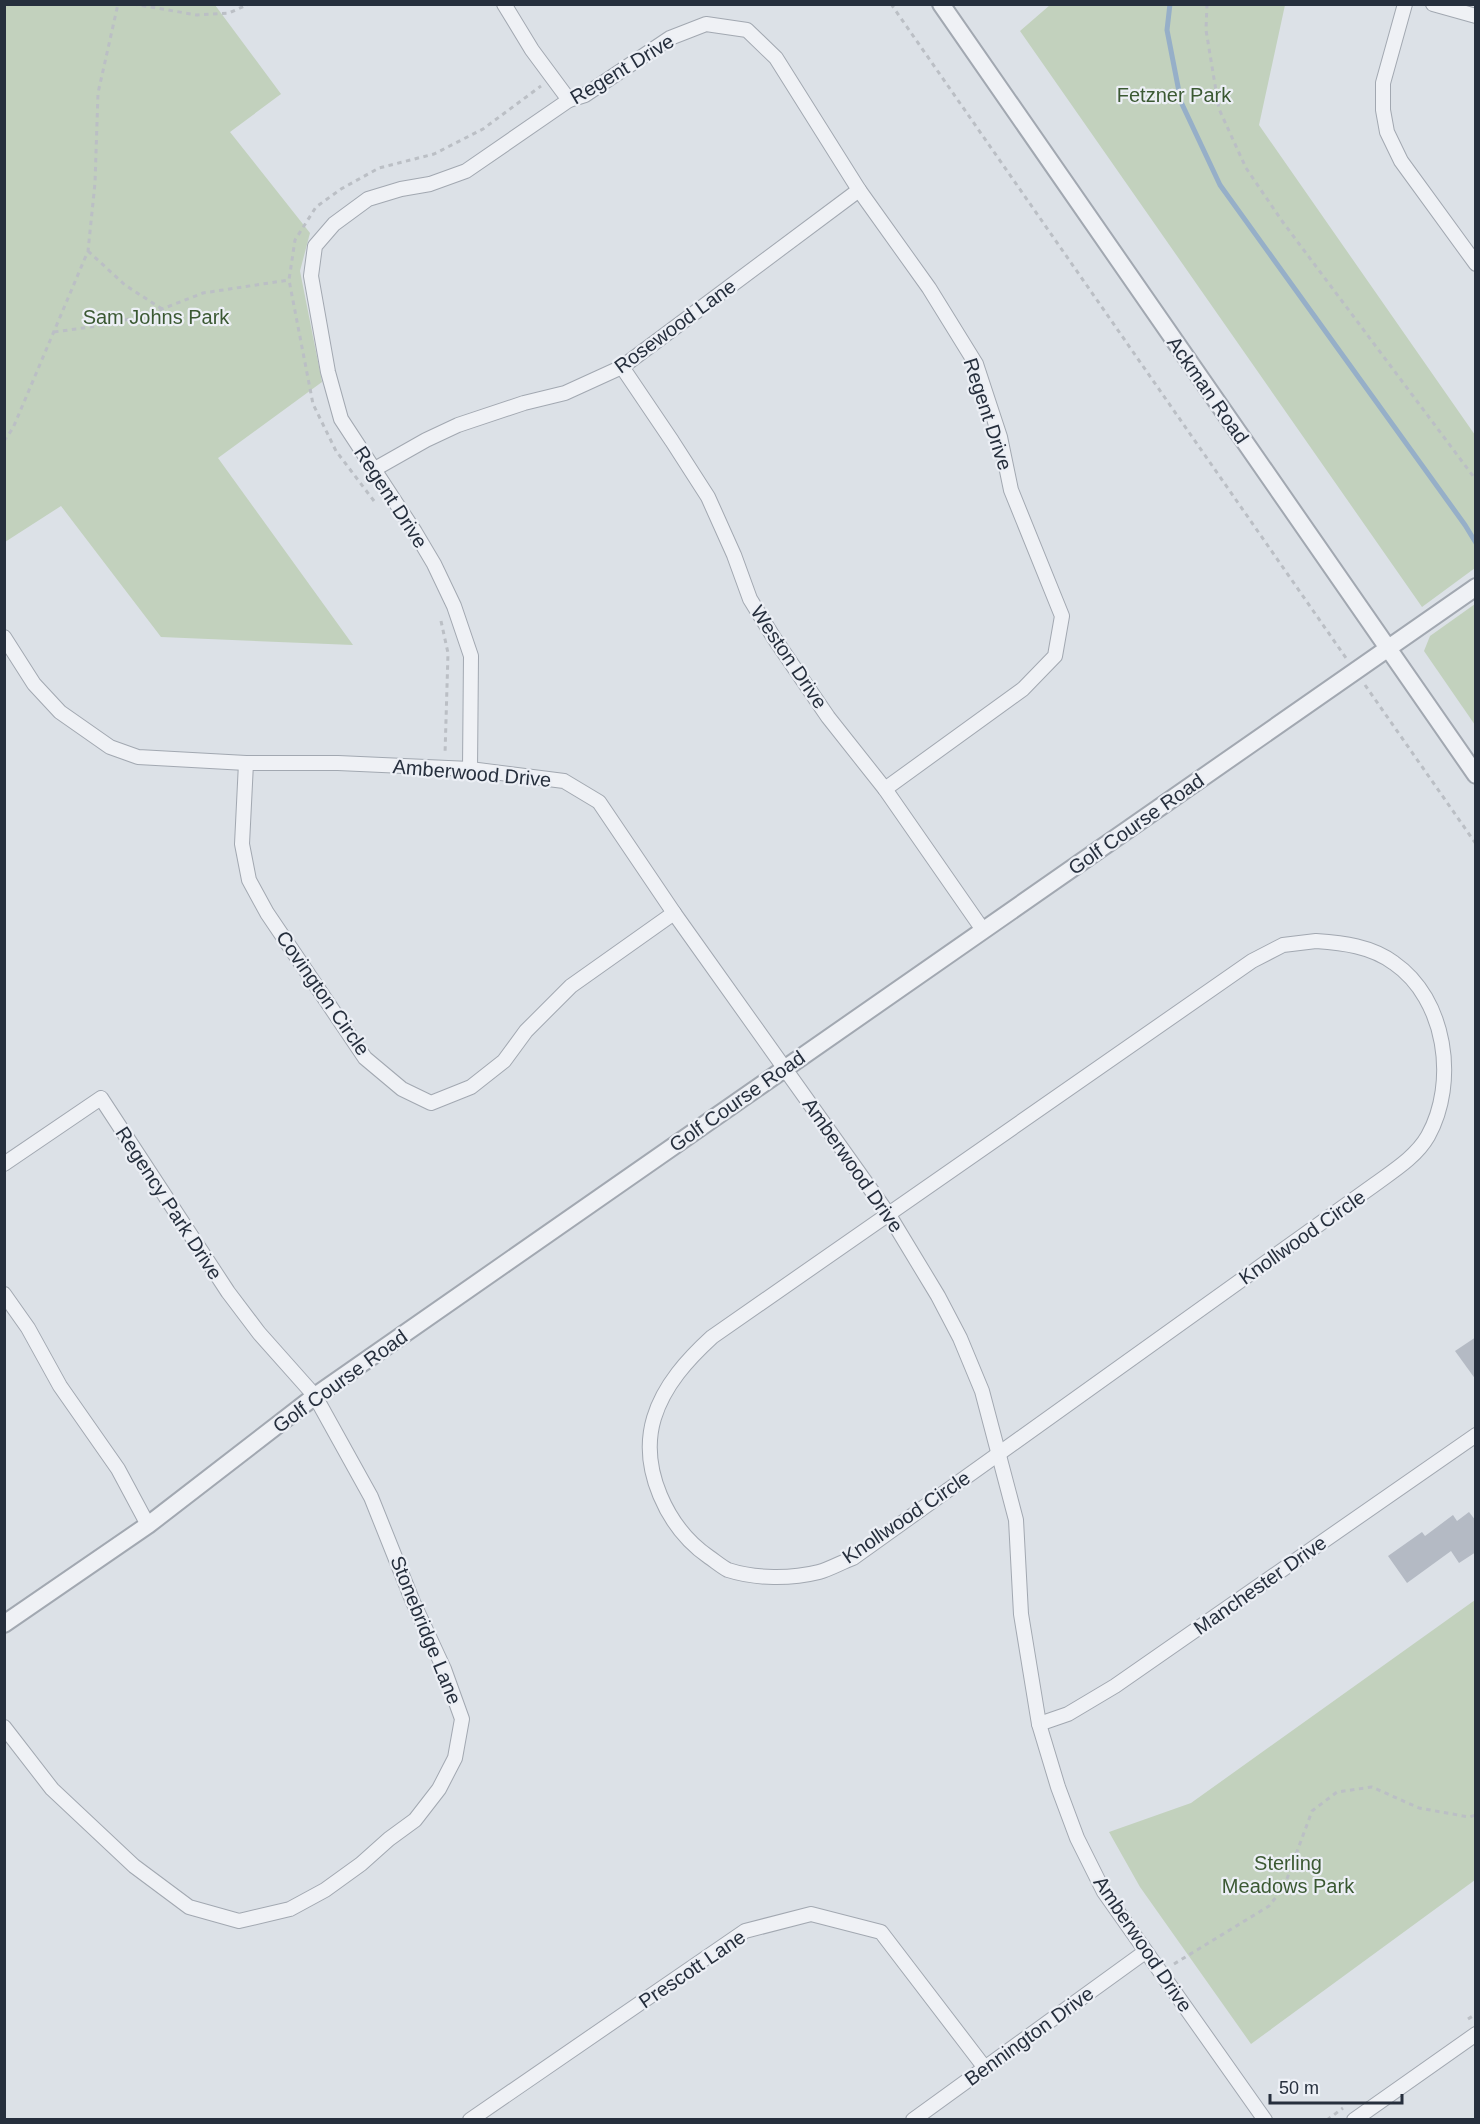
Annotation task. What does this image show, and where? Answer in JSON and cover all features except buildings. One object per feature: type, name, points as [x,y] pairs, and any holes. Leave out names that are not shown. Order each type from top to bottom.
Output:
[{"type":"street","points":[[504,4],[569,100]]},
{"type":"street","name":"Ackman Road","points":[[941,4],[1476,775]]},
{"type":"street","points":[[1405,4],[1383,83],[1383,110],[1387,132],[1401,161],[1476,264]]},
{"type":"street","points":[[1433,4],[1476,16]]},
{"type":"street","name":"Regent Drive","points":[[470,769],[471,656],[454,606],[434,564],[416,532],[340,418],[328,372],[311,276],[315,246],[334,224],[368,199],[401,189],[430,184],[466,171],[569,100],[585,95],[670,38],[706,24],[747,30],[776,58],[859,190],[929,288],[976,364],[1000,437],[1011,490],[1062,616],[1055,656],[1023,689],[885,789]]},
{"type":"street","name":"Rosewood Lane","points":[[374,470],[426,440],[458,425],[524,403],[565,393],[622,367],[859,190]]},
{"type":"street","name":"Weston Drive","points":[[622,367],[708,497],[756,609],[828,717],[885,789],[983,930]]},
{"type":"street","name":"Golf Course Road","points":[[4,1624],[148,1524],[315,1396],[1476,586]]},
{"type":"street","name":"Amberwood Drive","points":[[4,637],[34,684],[60,712],[110,747],[138,757],[246,763],[338,763],[470,769],[564,781],[599,802],[674,913],[889,1215],[920,1263],[960,1338],[982,1391],[1016,1520],[1021,1614],[1039,1724],[1058,1787],[1077,1838],[1104,1892],[1265,2120]]},
{"type":"street","name":"Covington Circle","points":[[246,763],[242,844],[249,880],[267,913],[365,1058],[402,1089],[431,1103],[471,1087],[504,1061],[526,1031],[572,986],[674,913]]},
{"type":"street","name":"Knollwood Circle","points":[[1316,941],[1334,942],[1370,950],[1393,962],[1410,975],[1428,1002],[1443,1047],[1444,1094],[1427,1137],[1414,1154],[999,1453],[853,1558],[819,1572],[792,1576],[759,1576],[726,1569],[702,1552],[680,1530],[664,1505],[653,1474],[649,1446],[654,1417],[666,1390],[689,1359],[712,1337],[1252,961],[1283,945],[1316,941]]},
{"type":"street","name":"Regency Park Drive","points":[[4,1164],[100,1098],[228,1292],[259,1333],[315,1396]]},
{"type":"street","points":[[4,1294],[28,1328],[60,1386],[118,1469],[148,1524]]},
{"type":"street","name":"Stonebridge Lane","points":[[4,1727],[52,1789],[134,1866],[189,1907],[239,1921],[290,1909],[325,1890],[416,1820],[439,1789],[455,1758],[462,1719],[444,1669],[413,1602],[371,1497],[315,1396]]},
{"type":"street","name":"Manchester Drive","points":[[1039,1724],[1068,1714],[1115,1686],[1476,1435]]},
{"type":"street","name":"Prescott Lane","points":[[470,2120],[745,1931],[811,1914],[881,1932],[985,2068]]},
{"type":"street","name":"Bennington Drive","points":[[913,2120],[1145,1952]]},
{"type":"street","points":[[1354,2120],[1476,2034]]},
{"type":"path","points":[[4,441],[13,428],[88,251],[95,183],[98,93],[118,4]]},
{"type":"path","points":[[133,4],[197,15],[228,13],[249,4]]},
{"type":"path","points":[[891,4],[1476,844]]},
{"type":"path","points":[[1207,4],[1206,30],[1219,109],[1246,168],[1282,221],[1476,480]]},
{"type":"path","points":[[376,503],[336,451],[314,404],[289,280],[295,240],[316,207],[341,189],[379,168],[434,154],[483,129],[553,78]]},
{"type":"path","points":[[88,251],[125,285],[162,309]]},
{"type":"path","points":[[54,332],[112,324],[162,309],[203,293],[289,280]]},
{"type":"path","points":[[441,620],[448,653],[444,768]]},
{"type":"path","points":[[1160,1972],[1269,1906],[1284,1887],[1312,1811],[1337,1792],[1372,1787],[1419,1808],[1469,1817],[1476,1815]]},
{"type":"green space","name":"Sam Johns Park","points":[[5,4],[215,5],[281,94],[230,132],[310,233],[300,271],[322,382],[218,458],[353,645],[161,637],[61,506],[5,542]]},
{"type":"green space","name":"Fetzner Park","points":[[1050,5],[1285,5],[1259,125],[1475,435],[1475,568],[1422,607],[1020,31]]},
{"type":"green space","points":[[1475,604],[1475,725],[1424,651],[1430,636]]},
{"type":"green space","name":"Sterling Meadows Park","points":[[1475,1600],[1475,1880],[1251,2044],[1140,1887],[1109,1832],[1191,1803]]},
{"type":"waterway","points":[[1170,4],[1167,30],[1181,102],[1220,185],[1476,543]]}]
